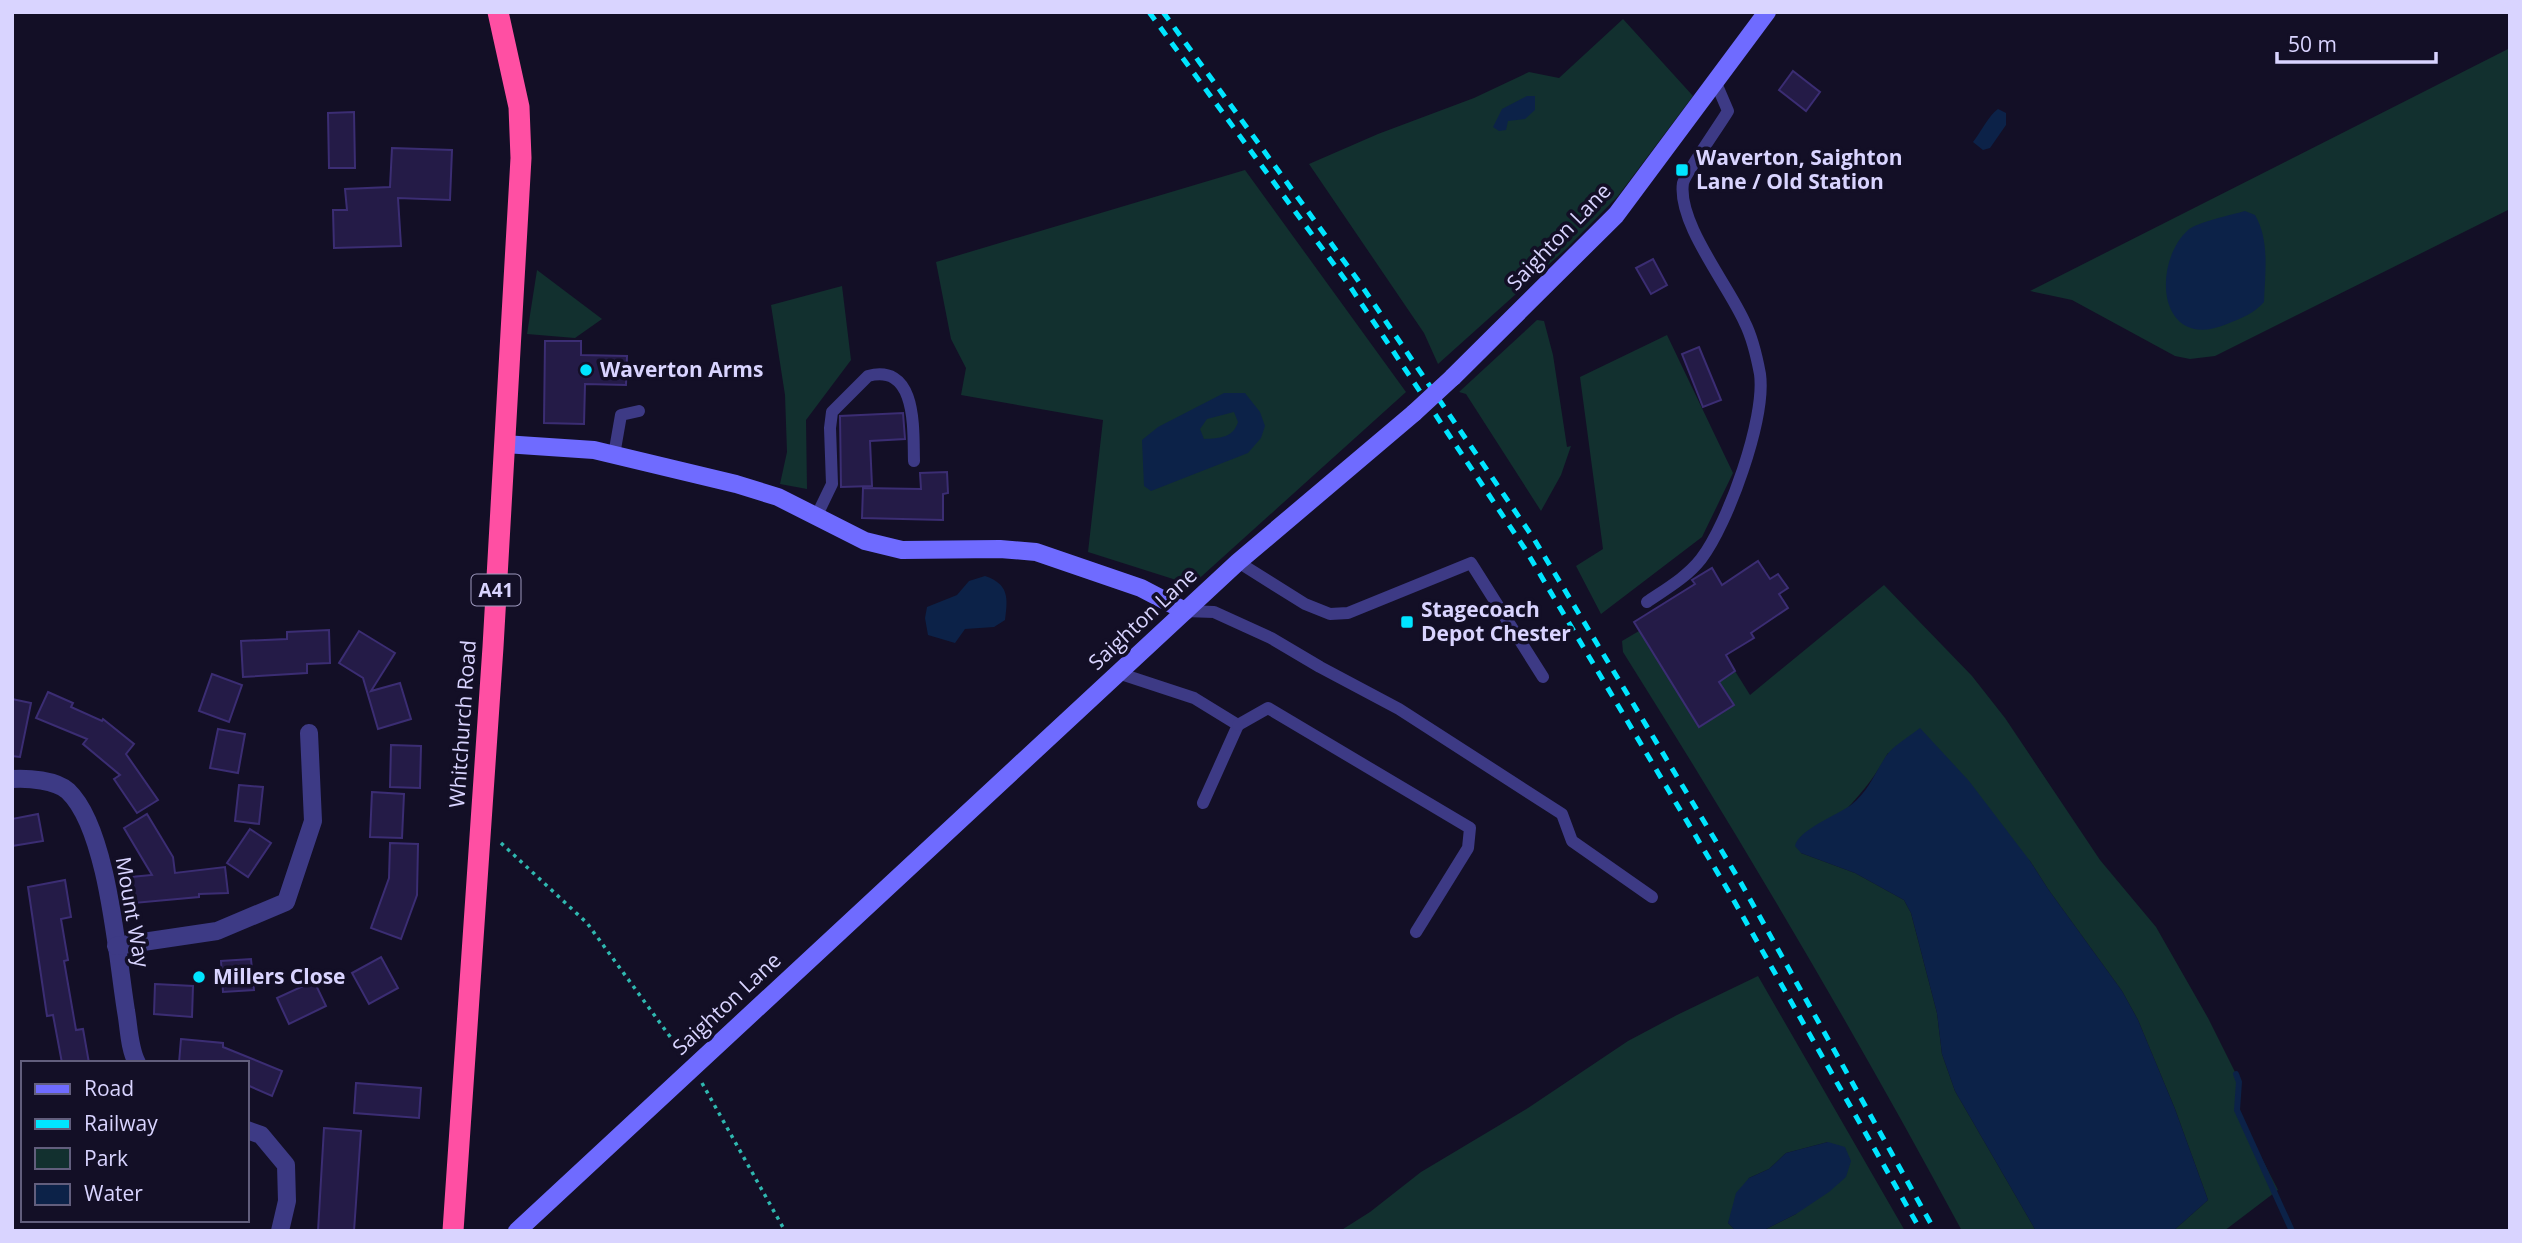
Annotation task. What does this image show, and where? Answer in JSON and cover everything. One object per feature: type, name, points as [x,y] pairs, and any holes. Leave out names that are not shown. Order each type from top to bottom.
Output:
[{"type":"highway","name":"Whitchurch Road","points":[[453,1231],[505,444],[521,158],[519,107],[498,12]]},
{"type":"street","name":"Saighton Lane","points":[[517,1231],[1238,562],[1453,377],[1616,215],[1767,12]]},
{"type":"street","points":[[505,444],[594,450],[778,497],[865,541],[902,550],[1000,549],[1036,552],[1141,588],[1185,611]]},
{"type":"street","points":[[116,946],[217,931],[286,902],[313,821],[309,733]]},
{"type":"street","name":"Mount Way","points":[[12,779],[34,778],[67,790],[85,816],[105,867],[136,1061]]},
{"type":"street","points":[[248,1130],[261,1135],[286,1166],[287,1201],[281,1231]]},
{"type":"lane","points":[[1647,602],[1678,582],[1700,560],[1721,526],[1741,472],[1757,416],[1760,375],[1746,323],[1687,218],[1683,182],[1728,111],[1716,83]]},
{"type":"lane","points":[[816,517],[832,484],[832,412],[868,376],[875,374],[888,377],[905,390],[913,414],[914,461]]},
{"type":"lane","points":[[614,455],[621,415],[639,411]]},
{"type":"lane","points":[[1238,562],[1305,604],[1330,614],[1348,613],[1471,563],[1544,677]]},
{"type":"lane","points":[[1185,611],[1214,612],[1270,638],[1399,709],[1562,814],[1572,841],[1652,897]]},
{"type":"lane","points":[[1118,673],[1194,698],[1238,725]]},
{"type":"lane","points":[[1203,803],[1238,725],[1268,708],[1470,828],[1468,848],[1416,932]]},
{"type":"path","points":[[480,838],[500,842],[587,923],[692,1067],[785,1231]]},
{"type":"green space","points":[[1623,19],[1693,96],[1618,196],[1566,249],[1438,364],[1424,333],[1309,164],[1378,134],[1474,98],[1529,72],[1559,78]]},
{"type":"green space","points":[[2510,48],[2510,209],[2215,356],[2190,359],[2175,356],[2072,300],[2030,291]]},
{"type":"green space","points":[[1245,170],[1406,392],[1192,585],[1088,552],[1103,420],[961,395],[966,368],[951,339],[936,262]]},
{"type":"green space","points":[[537,270],[602,319],[575,338],[527,334]]},
{"type":"green space","points":[[842,286],[851,360],[806,420],[807,489],[780,484],[787,452],[785,395],[771,305]]},
{"type":"green space","points":[[1537,320],[1544,321],[1553,355],[1567,447],[1571,446],[1561,475],[1541,511],[1466,394],[1459,392]]},
{"type":"green space","points":[[1667,335],[1733,473],[1702,537],[1601,614],[1576,566],[1603,549],[1580,377]]},
{"type":"green space","points":[[1884,585],[1972,676],[2005,718],[2100,860],[2156,927],[2208,1018],[2239,1082],[2237,1110],[2278,1190],[2224,1231],[2173,1231],[2208,1200],[2175,1109],[2138,1020],[2122,991],[2030,861],[1888,753],[1859,795],[1801,853],[1855,873],[1904,900],[1911,913],[1937,1013],[1942,1054],[1955,1091],[2036,1231],[1962,1231],[1797,939],[1623,652],[1622,641],[1639,631],[1699,726],[1719,682],[1735,671],[1750,695]]},
{"type":"green space","points":[[1758,976],[1905,1231],[1762,1231],[1796,1214],[1828,1142],[1786,1153],[1769,1169],[1749,1178],[1728,1223],[1736,1231],[1340,1231],[1370,1212],[1421,1172],[1528,1108],[1628,1041]]},
{"type":"water","points":[[1527,96],[1535,96],[1535,110],[1525,119],[1508,121],[1506,130],[1499,131],[1493,127],[1502,109]]},
{"type":"water","points":[[1998,109],[2006,113],[2006,125],[1990,148],[1983,150],[1973,142]]},
{"type":"water","points":[[2245,211],[2255,215],[2263,235],[2266,257],[2264,302],[2251,313],[2227,324],[2204,330],[2187,326],[2175,316],[2168,301],[2166,282],[2176,245],[2193,227]]},
{"type":"water","points":[[1224,393],[1245,393],[1260,412],[1265,426],[1261,438],[1248,453],[1151,491],[1144,486],[1142,440],[1158,427]],"holes":[[[1234,412],[1238,422],[1233,431],[1220,437],[1204,439],[1200,429],[1207,419]]]},
{"type":"water","points":[[985,576],[1003,588],[1007,605],[1005,620],[994,627],[965,629],[955,643],[928,635],[925,618],[927,607],[957,595],[969,581]]},
{"type":"water","points":[[1920,728],[1969,781],[2030,861],[2122,991],[2138,1020],[2175,1109],[2208,1200],[2173,1231],[2036,1231],[1955,1091],[1942,1054],[1937,1013],[1911,913],[1904,900],[1855,873],[1801,853],[1795,846],[1803,834],[1857,800],[1889,752]]},
{"type":"water","points":[[1828,1142],[1845,1147],[1851,1161],[1846,1177],[1829,1192],[1796,1214],[1762,1231],[1736,1231],[1728,1223],[1736,1193],[1749,1178],[1769,1169],[1786,1153]]},
{"type":"building","points":[[1793,71],[1820,92],[1806,111],[1779,90]]},
{"type":"building","points":[[354,112],[355,168],[329,168],[328,113]]},
{"type":"building","points":[[392,148],[452,150],[450,200],[398,198],[401,246],[334,248],[333,210],[347,210],[345,189],[390,187]]},
{"type":"building","points":[[1653,259],[1667,285],[1651,294],[1636,268]]},
{"type":"building","name":"Waverton Arms","points":[[545,341],[581,341],[581,355],[627,356],[626,385],[585,384],[584,424],[544,423]]},
{"type":"building","points":[[1699,347],[1721,400],[1703,407],[1682,354]]},
{"type":"building","points":[[903,413],[905,439],[870,441],[872,486],[841,487],[840,416]]},
{"type":"building","points":[[947,472],[948,493],[943,494],[943,520],[862,518],[863,488],[921,489],[920,473]]},
{"type":"building","points":[[1758,561],[1770,579],[1778,574],[1788,588],[1779,594],[1788,608],[1751,633],[1754,638],[1726,655],[1735,671],[1719,682],[1734,705],[1699,727],[1634,622],[1695,584],[1692,580],[1712,568],[1722,585]]},
{"type":"building","points":[[329,630],[330,663],[307,664],[307,673],[243,677],[241,641],[287,639],[287,632]]},
{"type":"building","points":[[359,631],[395,653],[371,691],[400,683],[411,719],[378,729],[363,678],[339,663]]},
{"type":"building","points":[[212,674],[242,685],[229,722],[199,711]]},
{"type":"building","points":[[48,692],[73,703],[71,707],[102,721],[103,719],[134,744],[126,754],[158,800],[137,813],[114,779],[120,775],[83,744],[87,739],[36,718]]},
{"type":"building","points":[[12,699],[31,703],[20,757],[12,756]]},
{"type":"building","points":[[218,729],[245,734],[238,773],[210,768]]},
{"type":"building","points":[[391,745],[421,746],[420,788],[390,787]]},
{"type":"building","points":[[239,785],[263,787],[259,824],[235,821]]},
{"type":"building","points":[[372,792],[404,794],[402,838],[370,837]]},
{"type":"building","points":[[38,814],[43,841],[12,846],[12,819]]},
{"type":"building","points":[[147,814],[173,857],[175,873],[225,867],[228,893],[134,903],[131,877],[152,875],[124,828]]},
{"type":"building","points":[[250,829],[271,843],[248,877],[227,863]]},
{"type":"building","points":[[390,843],[418,844],[417,895],[401,939],[371,928],[389,878]]},
{"type":"building","points":[[65,880],[71,917],[61,919],[68,960],[64,961],[76,1030],[83,1029],[89,1061],[62,1061],[53,1015],[47,1016],[28,887]]},
{"type":"building","points":[[381,957],[398,988],[369,1004],[352,973]]},
{"type":"building","points":[[251,959],[254,990],[223,992],[221,961]]},
{"type":"building","points":[[314,981],[326,1006],[289,1024],[277,998]]},
{"type":"building","points":[[155,984],[193,986],[192,1017],[154,1014]]},
{"type":"building","points":[[181,1039],[223,1043],[223,1047],[282,1071],[272,1096],[248,1085],[248,1061],[179,1061]]},
{"type":"building","points":[[356,1083],[421,1088],[419,1118],[354,1113]]},
{"type":"building","points":[[324,1128],[361,1131],[354,1231],[318,1231]]},
{"type":"waterway","points":[[2236,1074],[2239,1082],[2237,1110],[2292,1231]]},
{"type":"railway","points":[[1149,12],[1349,285],[1525,549],[1729,892],[1921,1231]]},
{"type":"railway","points":[[1163,12],[1357,279],[1534,539],[1741,883],[1935,1231]]},
{"type":"place","name":"Waverton, Saighton Lane / Old Station","points":[[1682,170]]},
{"type":"place","name":"Waverton Arms","points":[[586,370]]},
{"type":"place","name":"Stagecoach Depot Chester","points":[[1407,622]]},
{"type":"place","name":"Millers Close","points":[[199,977]]}]
